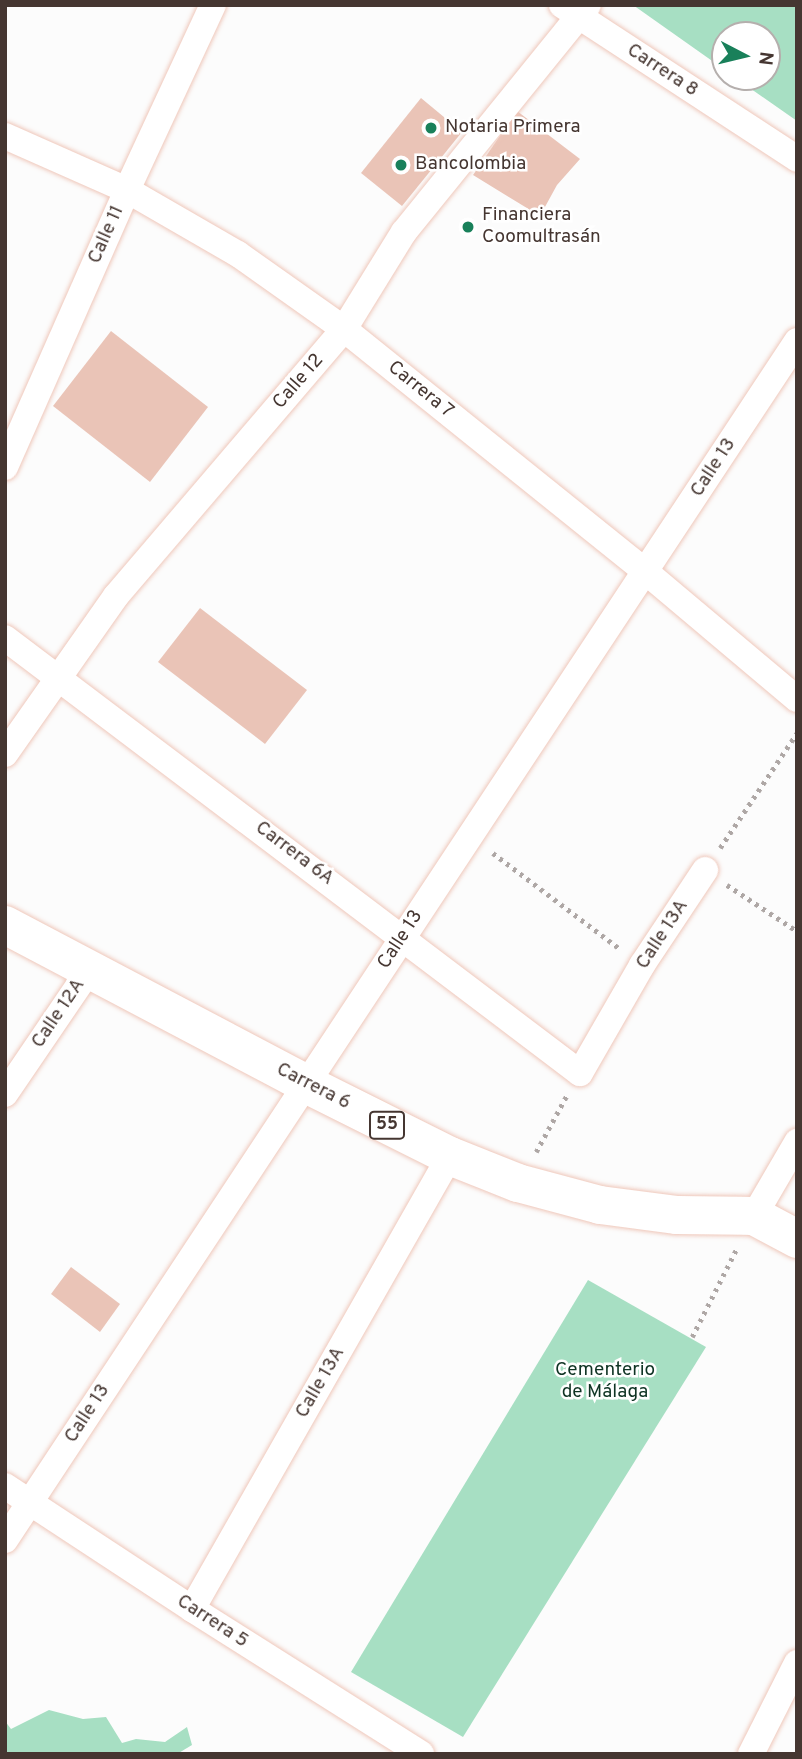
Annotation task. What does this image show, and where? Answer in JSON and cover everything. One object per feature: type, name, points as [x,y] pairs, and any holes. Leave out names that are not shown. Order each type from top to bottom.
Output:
[{"type":"highway","name":"Carrera 6","points":[[5,925],[306,1084],[450,1156],[518,1183],[600,1205],[677,1215],[754,1216],[797,1239]]},
{"type":"street","name":"Calle 11","points":[[5,467],[127,190],[213,5]]},
{"type":"street","name":"Carrera 8","points":[[576,9],[797,159]]},
{"type":"street","name":"Calle 12","points":[[5,754],[61,678],[116,596],[344,329],[404,232],[576,9]]},
{"type":"street","name":"Carrera 7","points":[[5,136],[127,190],[238,254],[344,329],[646,572],[797,699]]},
{"type":"street","name":"Calle 13","points":[[5,1540],[797,341]]},
{"type":"street","name":"Carrera 6A","points":[[5,638],[403,936],[580,1073]]},
{"type":"street","name":"Calle 13A","points":[[580,1073],[642,965],[705,870]]},
{"type":"street","name":"Calle 12A","points":[[5,1094],[90,969]]},
{"type":"street","points":[[754,1216],[797,1142]]},
{"type":"street","name":"Calle 13A","points":[[192,1609],[450,1156]]},
{"type":"street","name":"Carrera 5","points":[[5,1486],[192,1609],[421,1754]]},
{"type":"street","points":[[751,1754],[797,1663]]},
{"type":"path","points":[[797,733],[705,870],[797,931]]},
{"type":"path","points":[[470,836],[642,965]]},
{"type":"path","points":[[518,1183],[580,1073]]},
{"type":"path","points":[[692,1337],[754,1216]]},
{"type":"green space","points":[[633,5],[797,5],[797,121],[754,91],[781,91],[781,21],[711,21],[711,60]]},
{"type":"green space","name":"Cementerio de Málaga","points":[[588,1280],[706,1347],[463,1737],[351,1672]]},
{"type":"green space","points":[[49,1710],[83,1719],[106,1717],[122,1743],[136,1739],[165,1742],[187,1727],[192,1745],[177,1754],[5,1754],[5,1721],[11,1729]]},
{"type":"building","name":"Bancolombia","points":[[421,98],[462,132],[402,206],[361,173]]},
{"type":"building","points":[[517,111],[580,159],[557,185],[540,216],[473,175]]},
{"type":"building","points":[[111,331],[208,407],[150,482],[53,406]]},
{"type":"building","points":[[200,608],[307,690],[265,744],[158,662]]},
{"type":"building","points":[[71,1267],[120,1304],[100,1332],[51,1294]]},
{"type":"place","name":"Notaria Primera","points":[[431,128]]},
{"type":"place","name":"Bancolombia","points":[[401,165]]},
{"type":"place","name":"Financiera Coomultrasán","points":[[468,227]]}]
